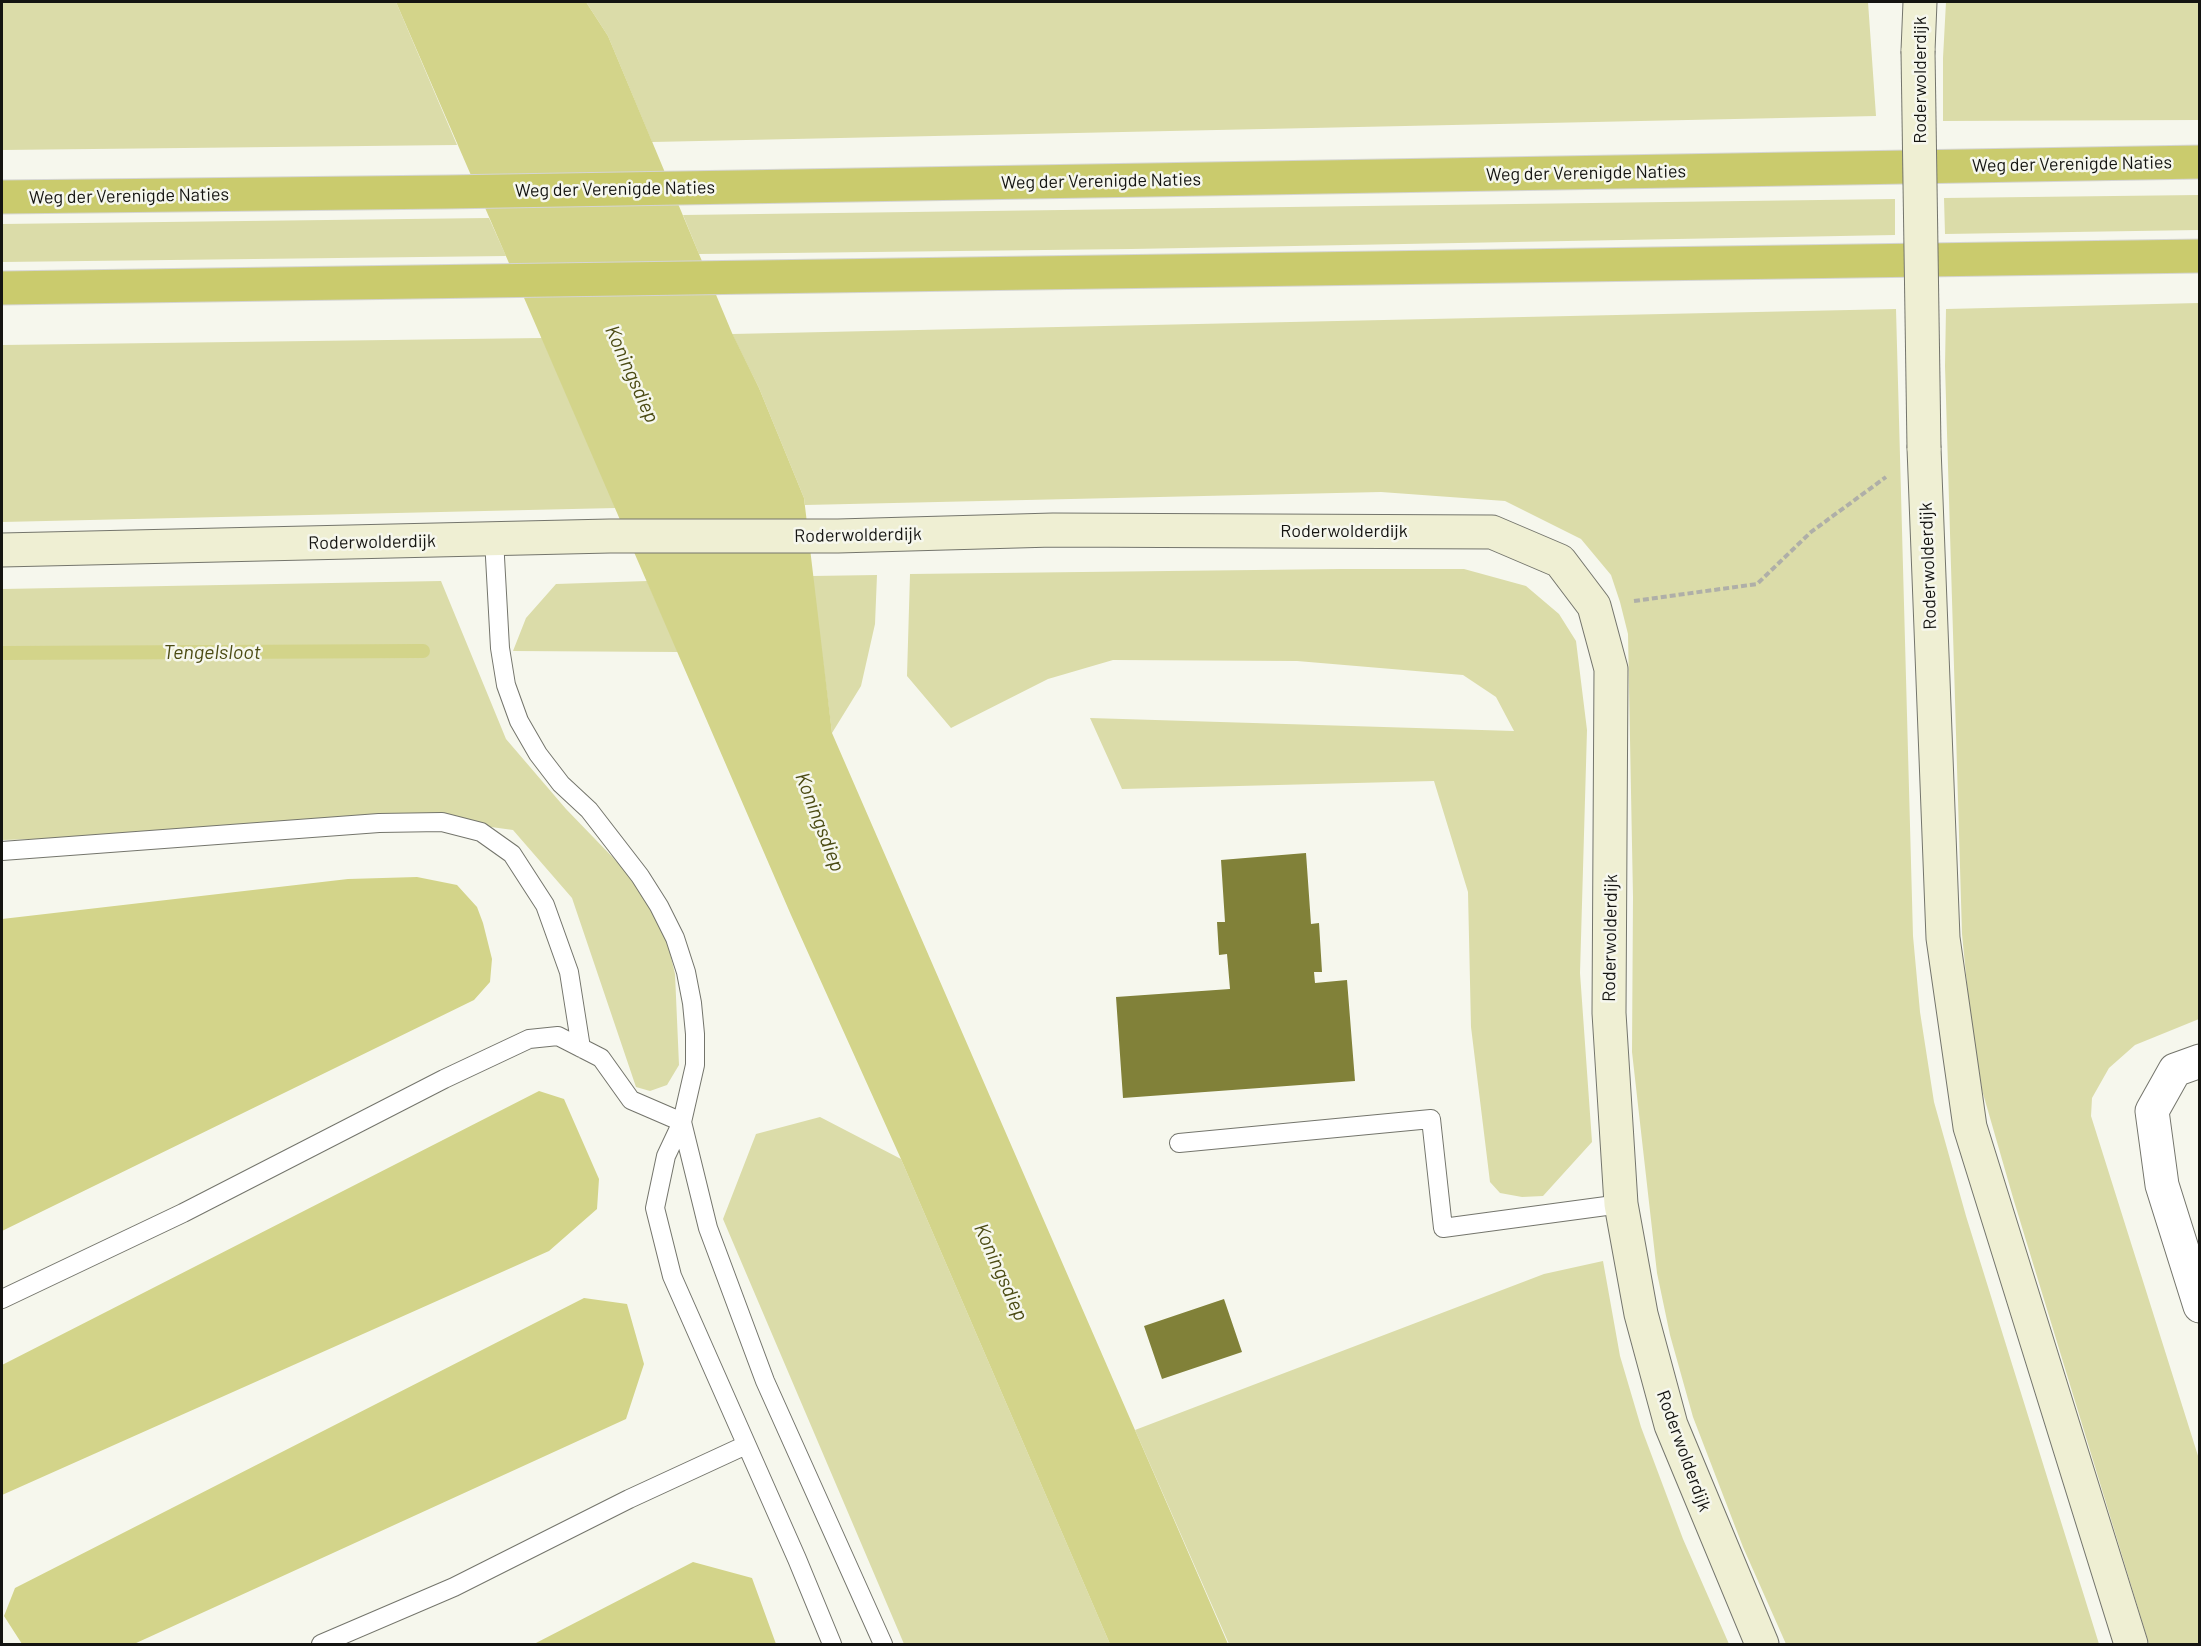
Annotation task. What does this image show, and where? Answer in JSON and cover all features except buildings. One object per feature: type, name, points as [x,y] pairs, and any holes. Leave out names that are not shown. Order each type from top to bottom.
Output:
[{"type":"highway","name":"Weg der Verenigde Naties","points":[[2,197],[707,188],[2199,162]]},
{"type":"highway","points":[[2,288],[2199,256]]},
{"type":"street","name":"Roderwolderdijk","points":[[1920,2],[1918,51],[1924,448],[1942,938],[1970,1127],[2132,1644]]},
{"type":"street","name":"Roderwolderdijk","points":[[2,550],[610,536],[838,536],[1053,530],[1492,532],[1560,561],[1594,606],[1611,669],[1609,1012],[1621,1204],[1641,1314],[1671,1425],[1762,1644]]},
{"type":"street","points":[[2199,1061],[2175,1070],[2152,1111],[2162,1185],[2199,1306]]},
{"type":"lane","points":[[495,539],[500,648],[506,685],[519,720],[538,754],[561,784],[589,810],[640,876],[675,938],[686,972],[693,1003],[695,1065],[682,1122],[666,1156],[656,1208],[672,1276],[832,1644]]},
{"type":"lane","points":[[2,851],[379,823],[442,822],[481,832],[512,854],[545,905],[569,972],[581,1048]]},
{"type":"lane","points":[[2,1299],[183,1213],[444,1079],[530,1039],[558,1036],[601,1058],[631,1100],[682,1122]]},
{"type":"lane","points":[[1179,1143],[1431,1119],[1443,1228],[1621,1204]]},
{"type":"lane","points":[[682,1122],[708,1228],[765,1381],[883,1644]]},
{"type":"lane","points":[[321,1644],[454,1587],[629,1499],[746,1445]]},
{"type":"path","points":[[1594,606],[1757,584],[1811,532],[1924,448]]},
{"type":"shaded area","points":[[2,2],[396,2],[457,145],[2,150]]},
{"type":"shaded area","points":[[586,2],[1868,2],[1876,116],[652,142],[608,36]]},
{"type":"shaded area","points":[[1946,2],[2199,2],[2199,120],[1943,121]]},
{"type":"shaded area","points":[[2199,195],[2199,230],[1945,234],[1944,198]]},
{"type":"shaded area","points":[[1895,199],[1895,235],[1131,249],[699,254],[683,215]]},
{"type":"shaded area","points":[[489,218],[506,256],[2,262],[2,224]]},
{"type":"shaded area","points":[[2199,303],[2199,1019],[2135,1045],[2109,1068],[2092,1098],[2091,1116],[2199,1459],[2199,1644],[2149,1644],[1982,1090],[1969,1005],[1962,934],[1945,366],[1946,309]]},
{"type":"shaded area","points":[[1896,309],[1913,936],[1920,1012],[1934,1102],[1966,1216],[2099,1644],[1786,1644],[1743,1547],[1693,1417],[1670,1335],[1657,1273],[1632,1052],[1633,897],[1628,634],[1611,575],[1581,539],[1505,501],[1381,492],[805,505],[759,388],[732,334]]},
{"type":"shaded area","points":[[542,338],[616,508],[2,522],[2,345]]},
{"type":"shaded area","points":[[1464,569],[1526,586],[1559,614],[1576,641],[1587,730],[1580,973],[1592,1142],[1543,1196],[1522,1197],[1500,1193],[1490,1182],[1471,1027],[1468,892],[1434,781],[1122,789],[1090,718],[1514,731],[1496,697],[1463,675],[1297,661],[1113,660],[1048,679],[951,728],[907,676],[910,574]]},
{"type":"shaded area","points":[[877,575],[875,624],[861,686],[832,733],[812,576]]},
{"type":"shaded area","points":[[441,581],[506,739],[566,809],[624,869],[663,923],[675,974],[679,1065],[667,1085],[650,1091],[636,1087],[572,898],[513,830],[469,824],[454,827],[2,840],[2,589]]},
{"type":"shaded area","points":[[647,581],[678,652],[513,651],[526,618],[556,584]]},
{"type":"shaded area","points":[[820,1117],[901,1159],[1110,1644],[904,1644],[723,1219],[756,1134]]},
{"type":"shaded area","points":[[1603,1261],[1620,1356],[1641,1427],[1683,1539],[1729,1644],[1229,1644],[1135,1430],[1544,1274]]},
{"type":"water","name":"Koningsdiep","points":[[396,2],[586,2],[608,36],[732,333],[759,388],[804,498],[832,733],[1228,1644],[1110,1644],[901,1159],[791,915]]},
{"type":"water","points":[[417,877],[457,885],[477,907],[492,959],[490,982],[474,1000],[2,1231],[2,919],[348,879]]},
{"type":"water","points":[[539,1091],[564,1099],[599,1179],[597,1209],[549,1251],[2,1495],[2,1365]]},
{"type":"water","points":[[584,1298],[627,1304],[644,1364],[626,1419],[134,1644],[22,1644],[4,1616],[15,1588]]},
{"type":"water","points":[[693,1562],[752,1578],[776,1644],[534,1644]]},
{"type":"waterway","name":"Tengelsloot","points":[[2,653],[423,651]]}]
